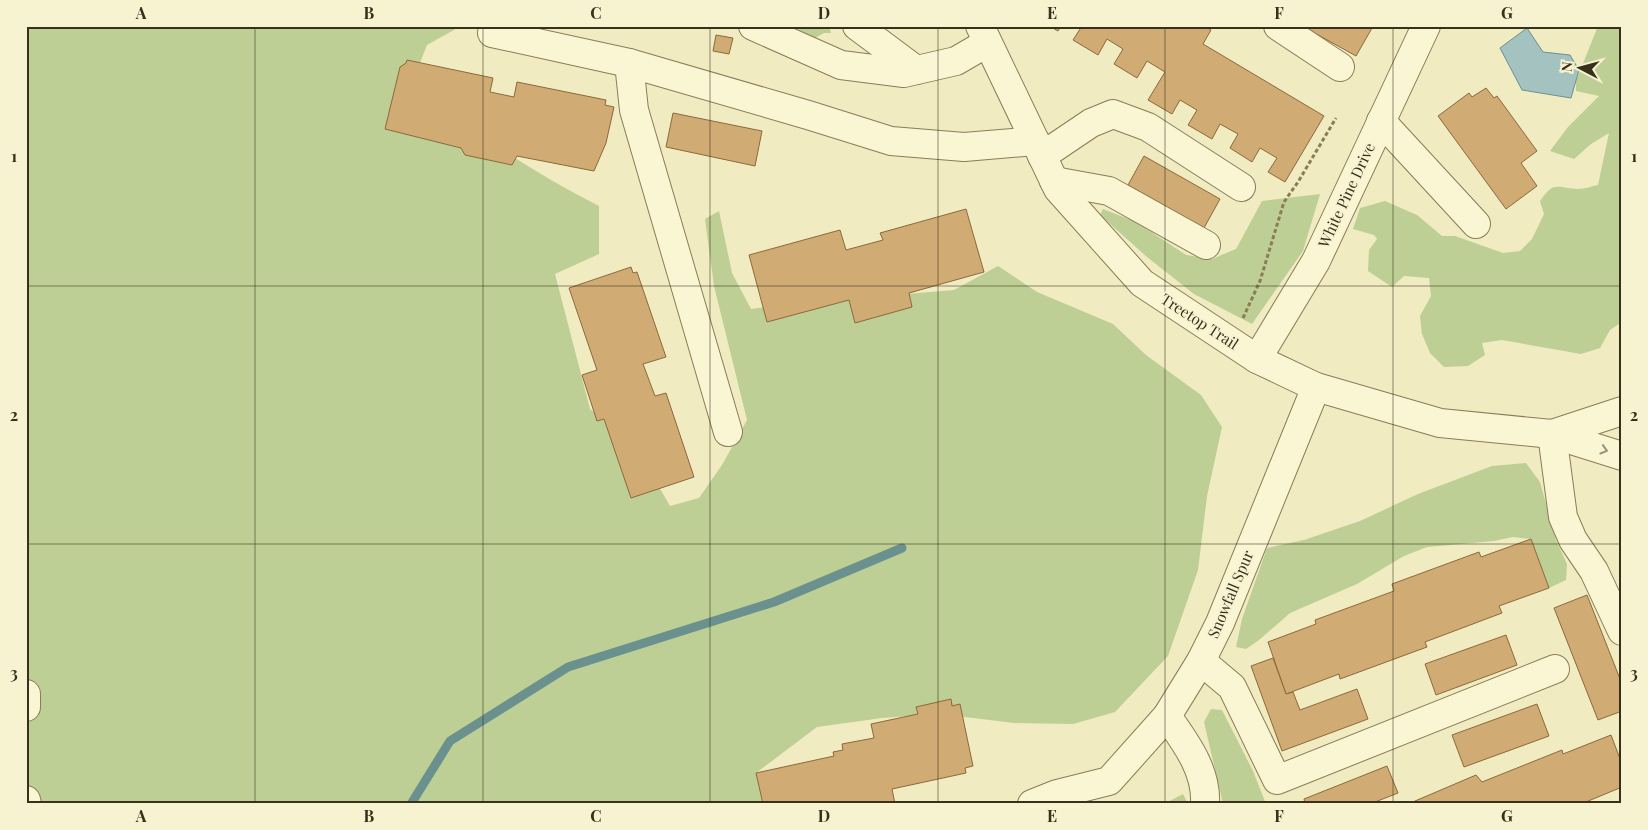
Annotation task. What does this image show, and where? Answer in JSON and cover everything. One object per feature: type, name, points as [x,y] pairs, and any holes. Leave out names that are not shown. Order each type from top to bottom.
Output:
[{"type":"street","points":[[753,26],[840,65],[904,73],[956,61],[984,35]]},
{"type":"street","points":[[857,26],[916,70]]},
{"type":"street","points":[[1278,26],[1340,67]]},
{"type":"street","name":"White Pine Drive","points":[[1247,352],[1316,261],[1426,26]]},
{"type":"street","points":[[492,33],[629,63],[892,141],[964,147],[1038,149],[1113,114],[1148,127],[1241,187]]},
{"type":"street","name":"Treetop Trail","points":[[984,35],[1058,190],[1142,284],[1247,352],[1316,387],[1440,423],[1552,434],[1622,456]]},
{"type":"street","points":[[629,63],[634,110],[728,432]]},
{"type":"street","points":[[1381,121],[1476,224]]},
{"type":"street","points":[[1054,182],[1109,191],[1206,245]]},
{"type":"street","name":"Snowfall Spur","points":[[1032,804],[1057,794],[1109,780],[1167,716],[1201,661],[1220,622],[1316,387]]},
{"type":"street","name":"Treetop Trail","points":[[1552,434],[1622,411]]},
{"type":"street","points":[[1552,434],[1562,517],[1573,540],[1594,571],[1622,631]]},
{"type":"street","points":[[1201,661],[1232,687],[1277,780],[1555,669]]},
{"type":"street","points":[[26,694],[26,707]]},
{"type":"street","points":[[1167,716],[1191,750],[1206,790],[1205,804]]},
{"type":"street","points":[[26,800],[27,804]]},
{"type":"path","points":[[1247,352],[1242,321],[1260,281],[1284,202],[1336,118]]},
{"type":"green space","points":[[26,26],[461,26],[427,45],[410,88],[526,165],[599,206],[599,254],[555,274],[590,409],[626,438],[648,468],[670,506],[699,498],[722,465],[747,420],[714,286],[705,219],[719,211],[732,273],[751,309],[788,304],[954,290],[998,266],[1037,292],[1113,324],[1146,355],[1201,395],[1222,427],[1207,496],[1198,570],[1168,656],[1115,712],[1073,724],[1014,723],[940,714],[882,718],[817,727],[756,773],[763,804],[26,804]]},
{"type":"green space","points":[[792,26],[829,26],[831,33],[824,33],[815,38]]},
{"type":"green space","points":[[1598,26],[1622,26],[1622,322],[1610,330],[1600,348],[1581,354],[1502,340],[1482,343],[1485,355],[1468,366],[1444,367],[1430,353],[1422,334],[1420,316],[1431,296],[1429,278],[1404,276],[1392,287],[1368,271],[1369,250],[1377,239],[1374,235],[1353,229],[1360,208],[1385,201],[1417,215],[1442,236],[1455,236],[1503,253],[1520,251],[1532,239],[1544,214],[1540,201],[1549,190],[1556,187],[1578,189],[1598,185],[1609,133],[1591,144],[1574,159],[1550,151],[1568,127],[1599,96],[1576,91],[1576,81]]},
{"type":"green space","points":[[1320,194],[1303,251],[1252,324],[1194,294],[1147,257],[1100,215],[1103,209],[1136,222],[1186,255],[1212,259],[1236,249],[1262,201]]},
{"type":"green space","points":[[1526,463],[1540,482],[1556,540],[1567,564],[1566,580],[1549,588],[1531,539],[1513,537],[1494,541],[1427,547],[1404,556],[1357,584],[1290,613],[1246,649],[1236,647],[1242,619],[1267,548],[1304,540],[1360,521],[1418,494],[1492,466]]},
{"type":"green space","points":[[1211,709],[1222,710],[1253,771],[1266,804],[1223,804],[1204,722]]},
{"type":"green space","points":[[1183,794],[1188,804],[1164,804]]},
{"type":"water","points":[[1527,28],[1543,52],[1570,55],[1579,70],[1571,98],[1522,90],[1500,48]]},
{"type":"building","points":[[1049,26],[1061,26],[1058,31]]},
{"type":"building","points":[[1082,26],[1204,26],[1211,30],[1203,44],[1324,116],[1285,182],[1268,172],[1277,158],[1260,148],[1252,162],[1230,148],[1238,134],[1220,124],[1212,139],[1188,125],[1197,110],[1180,100],[1172,114],[1148,100],[1165,72],[1147,61],[1137,78],[1114,64],[1123,49],[1107,39],[1098,55],[1073,40]]},
{"type":"building","points":[[1302,26],[1368,26],[1372,28],[1356,56]]},
{"type":"building","points":[[716,35],[733,38],[729,54],[713,51]]},
{"type":"building","points":[[407,60],[493,78],[490,92],[514,97],[517,82],[606,100],[605,105],[614,107],[606,143],[594,171],[517,156],[512,165],[465,155],[461,148],[385,129],[400,67]]},
{"type":"building","points":[[1486,88],[1494,98],[1497,96],[1537,151],[1521,163],[1537,186],[1506,209],[1438,116],[1469,93],[1472,97]]},
{"type":"building","points":[[673,113],[762,131],[755,166],[666,147]]},
{"type":"building","points":[[1144,156],[1220,199],[1204,228],[1128,185]]},
{"type":"building","points":[[966,209],[984,272],[909,293],[912,307],[855,323],[849,300],[767,322],[749,255],[840,230],[846,250],[883,240],[880,233]]},
{"type":"building","points":[[631,267],[633,273],[637,272],[666,357],[643,364],[655,396],[666,393],[694,477],[631,498],[604,419],[597,421],[582,375],[597,370],[569,288]]},
{"type":"building","points":[[1531,539],[1549,588],[1499,606],[1502,613],[1425,642],[1427,647],[1340,679],[1339,674],[1286,694],[1268,642],[1316,624],[1315,620],[1394,591],[1392,584],[1479,552],[1481,557]]},
{"type":"building","points":[[1587,595],[1622,684],[1622,711],[1598,720],[1554,608]]},
{"type":"building","points":[[1506,635],[1517,665],[1436,695],[1425,664]]},
{"type":"building","points":[[1273,658],[1286,694],[1293,692],[1300,710],[1357,689],[1368,719],[1282,751],[1251,666]]},
{"type":"building","points":[[951,699],[952,706],[960,704],[973,766],[965,768],[966,773],[892,789],[895,804],[763,804],[756,773],[834,756],[833,752],[843,750],[842,744],[874,738],[871,724],[918,714],[916,707]]},
{"type":"building","points":[[1537,704],[1549,736],[1464,767],[1452,735]]},
{"type":"building","points":[[1611,735],[1622,764],[1622,787],[1581,804],[1408,804],[1476,775],[1482,782],[1562,750],[1563,754]]},
{"type":"building","points":[[1387,766],[1398,793],[1370,804],[1305,804],[1304,799]]},
{"type":"waterway","points":[[411,804],[450,741],[568,667],[774,602],[902,548]]}]
